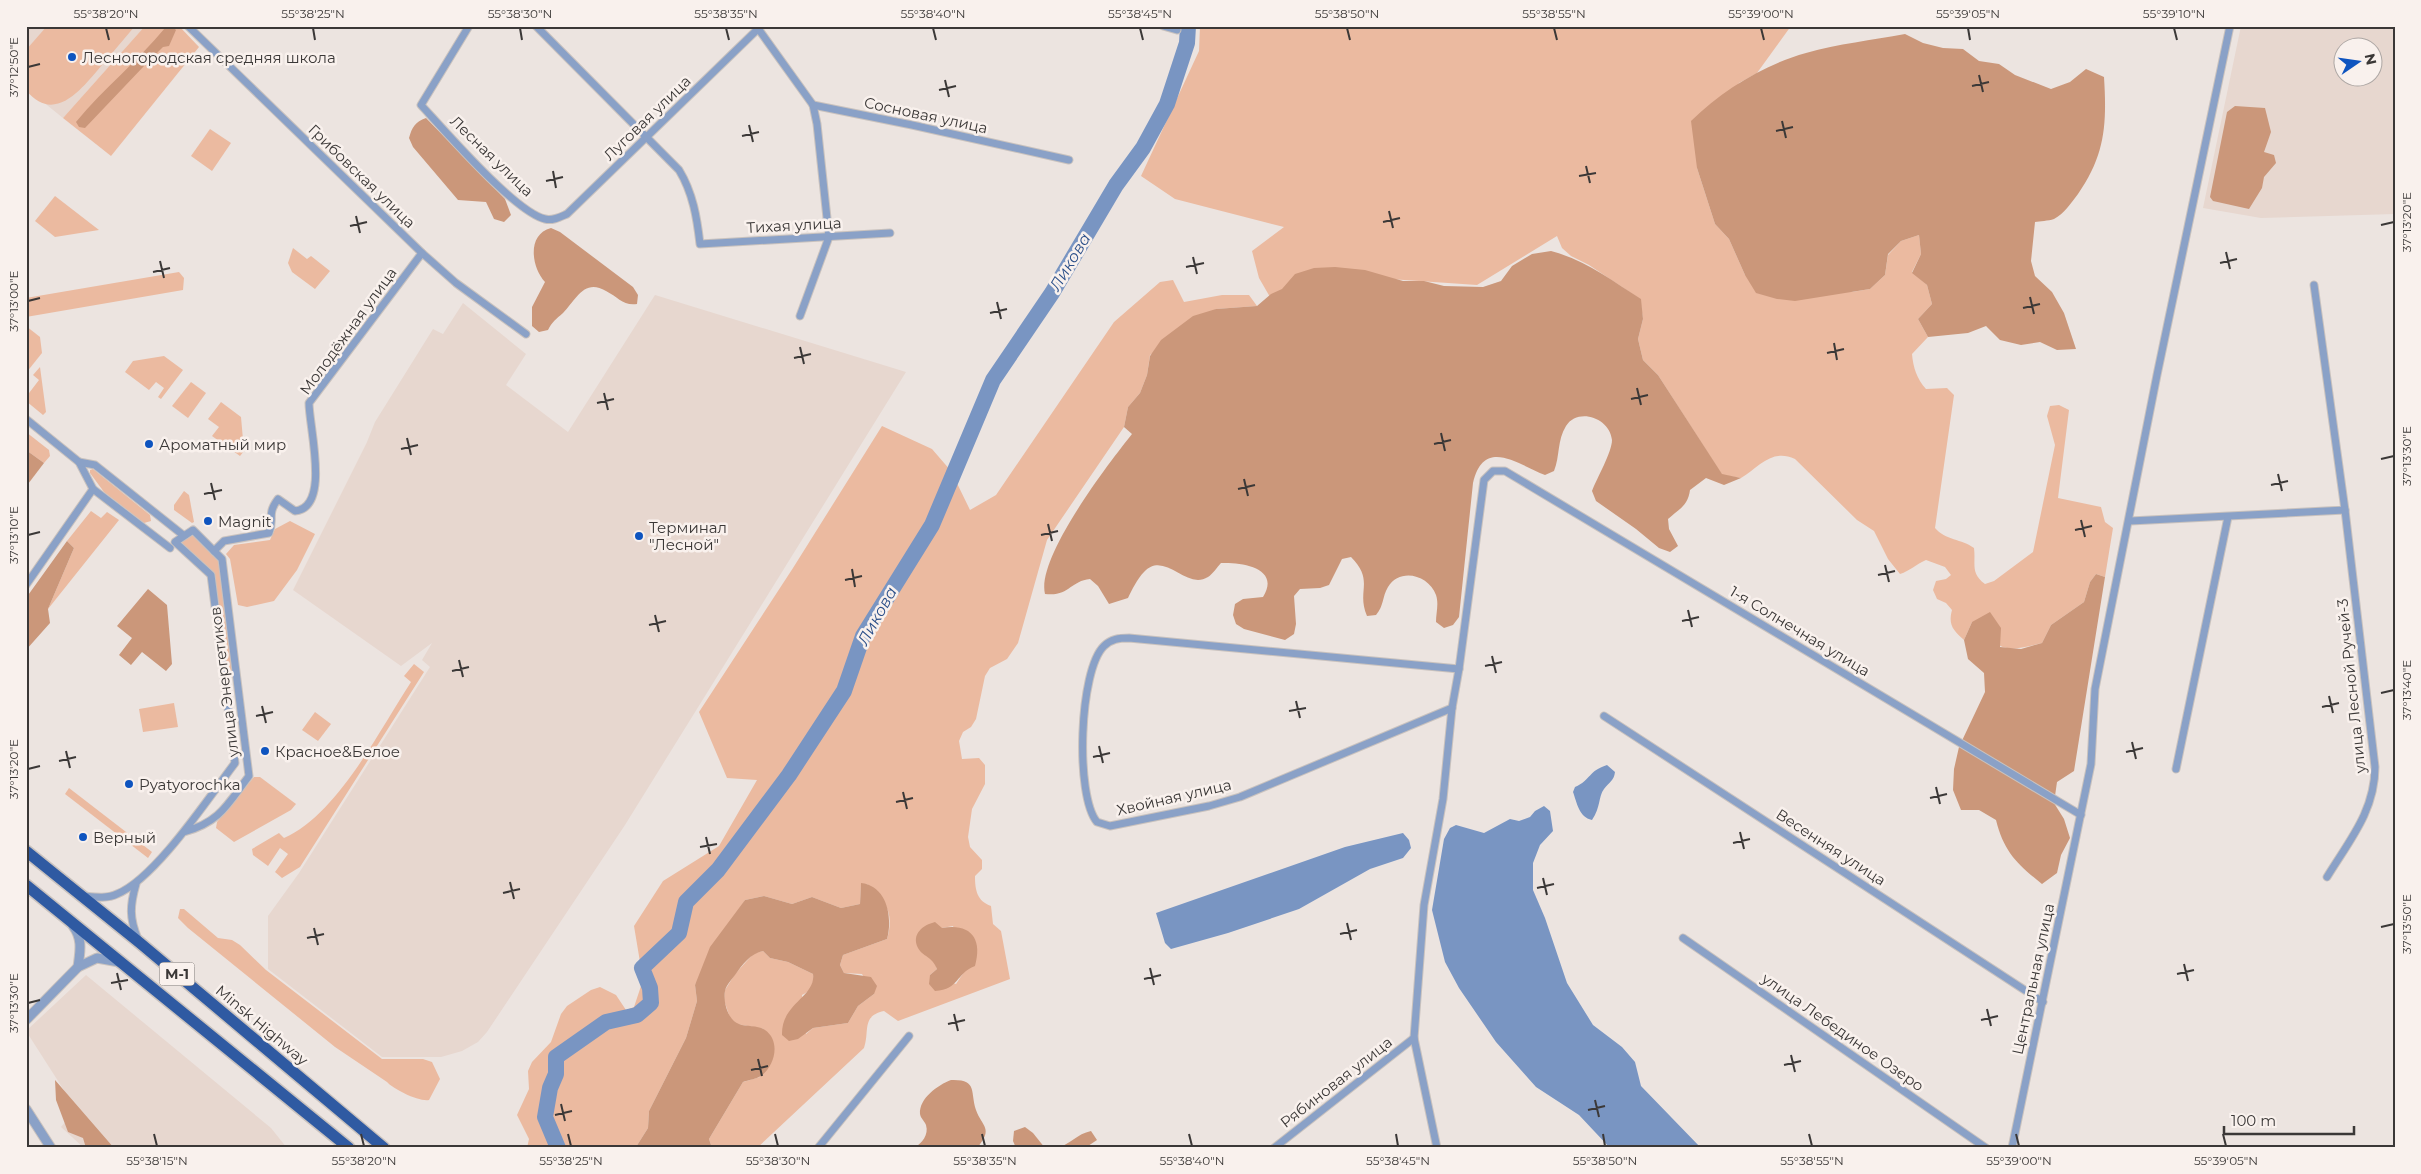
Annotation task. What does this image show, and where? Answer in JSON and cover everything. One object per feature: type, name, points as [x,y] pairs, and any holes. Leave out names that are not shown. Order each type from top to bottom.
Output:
[{"type":"highway","name":"Minsk Highway","points":[[26,851],[140,943],[384,1148]]},
{"type":"highway","name":"М-1","points":[[26,885],[348,1147]]},
{"type":"street","name":"Грибовская улица","points":[[188,26],[422,253],[456,283],[526,334]]},
{"type":"street","name":"Лесная улица","points":[[469,26],[421,105],[485,173],[534,216],[547,220]]},
{"type":"street","points":[[536,26],[648,137]]},
{"type":"street","points":[[1164,26],[1177,30]]},
{"type":"street","name":"Центральная улица","points":[[2012,1148],[2091,764],[2095,689],[2130,521],[2157,375],[2230,26]]},
{"type":"street","points":[[759,27],[813,106],[817,124],[829,237],[800,316]]},
{"type":"street","name":"Луговая улица","points":[[547,220],[567,214],[759,27]]},
{"type":"street","name":"Сосновая улица","points":[[813,106],[912,125],[1069,160]]},
{"type":"street","name":"Тихая улица","points":[[648,137],[679,170],[687,183],[696,216],[700,244],[890,233]]},
{"type":"street","name":"Молодёжная улица","points":[[214,551],[224,540],[269,533],[271,511],[278,499],[294,511],[301,511],[312,499],[316,465],[309,404],[422,253]]},
{"type":"street","name":"улица Лесной Ручей-3","points":[[2314,285],[2345,510],[2375,767],[2375,786],[2369,807],[2327,877]]},
{"type":"street","points":[[26,419],[79,462],[93,489],[143,529],[172,545],[211,574],[235,763],[184,832],[136,884],[112,896],[82,896]]},
{"type":"street","points":[[79,462],[95,465],[183,534],[172,545]]},
{"type":"street","name":"1-я Солнечная улица","points":[[1459,669],[1484,480],[1494,471],[1505,471],[2081,815]]},
{"type":"street","points":[[26,585],[93,489]]},
{"type":"street","points":[[2130,521],[2345,510]]},
{"type":"street","points":[[2176,769],[2228,517]]},
{"type":"street","name":"улица Энергетиков","points":[[183,534],[193,530],[222,559],[249,776],[218,816],[203,827],[184,832]]},
{"type":"street","name":"Хвойная улица","points":[[1452,708],[1240,797],[1209,806],[1110,826],[1097,822],[1089,809],[1083,762],[1082,730],[1088,691],[1096,660],[1102,647],[1109,641],[1129,638],[1459,669]]},
{"type":"street","points":[[1438,1148],[1414,1038],[1424,905],[1443,799],[1452,708],[1459,669]]},
{"type":"street","name":"Весенняя улица","points":[[1604,716],[2042,1002]]},
{"type":"street","points":[[136,884],[130,903],[130,913],[132,926],[140,943]]},
{"type":"street","points":[[65,916],[75,929],[80,940],[78,967]]},
{"type":"street","name":"улица Лебединое Озеро","points":[[1683,938],[1986,1148]]},
{"type":"street","points":[[26,1020],[78,967],[97,958],[110,959],[126,965]]},
{"type":"street","points":[[818,1148],[908,1036]]},
{"type":"street","name":"Рябиновая улица","points":[[1274,1148],[1414,1038]]},
{"type":"street","points":[[26,1109],[51,1148]]},
{"type":"street","points":[[364,1131],[390,1148]]},
{"type":"shaded area","name":"Лесногородская средняя школа","points":[[26,26],[145,26],[63,118],[26,88]]},
{"type":"shaded area","name":"Лесногородская средняя школа","points":[[47,26],[135,26],[77,92],[58,104],[47,104],[37,100],[26,90],[26,50]]},
{"type":"shaded area","points":[[145,26],[179,26],[199,47],[111,156],[63,118]]},
{"type":"shaded area","points":[[1200,26],[1791,26],[1757,73],[1739,83],[1697,168],[1715,224],[1729,239],[1745,275],[1852,292],[1870,289],[1885,275],[1888,255],[1901,241],[1919,235],[1921,254],[1912,272],[1927,285],[1932,304],[1918,319],[1928,337],[1912,354],[1913,364],[1918,377],[1926,389],[1947,388],[1954,395],[1935,528],[1944,535],[1974,548],[1975,572],[1985,584],[1994,581],[2033,552],[2055,445],[2047,416],[2050,406],[2059,405],[2069,410],[2058,498],[2101,507],[2105,522],[2113,528],[2105,577],[2096,574],[2090,582],[2084,602],[2051,625],[2042,643],[2018,648],[2002,647],[1972,622],[1964,640],[1952,627],[1952,610],[1946,603],[1937,599],[1933,590],[1936,581],[1946,579],[1951,575],[1945,567],[1926,560],[1900,574],[1888,559],[1874,531],[1857,520],[1795,459],[1787,456],[1773,457],[1741,478],[1722,475],[1658,375],[1643,360],[1638,339],[1643,319],[1640,299],[1589,265],[1571,256],[1562,248],[1557,236],[1477,285],[1317,274],[1270,297],[1259,278],[1252,251],[1284,227],[1175,199],[1141,176],[1199,51]]},
{"type":"shaded area","points":[[2241,26],[2395,26],[2395,214],[2261,218],[2203,208]]},
{"type":"shaded area","points":[[173,27],[176,30],[169,46],[163,47],[85,128],[79,127],[76,122],[98,98],[165,28]]},
{"type":"shaded area","points":[[1905,34],[1923,43],[1943,48],[1963,49],[1979,61],[1999,64],[2015,75],[2051,89],[2070,82],[2086,69],[2104,77],[2104,125],[2099,152],[2094,166],[2078,194],[2058,217],[2035,222],[2031,261],[2035,276],[2052,292],[2064,313],[2076,349],[2057,350],[2040,342],[2021,345],[2000,340],[1986,326],[1968,333],[1928,337],[1918,319],[1932,304],[1927,285],[1912,273],[1921,254],[1919,235],[1901,241],[1888,254],[1885,275],[1870,289],[1795,301],[1777,299],[1756,293],[1745,275],[1729,239],[1715,224],[1697,168],[1691,121],[1730,89],[1774,64],[1818,50]]},
{"type":"shaded area","points":[[2235,106],[2265,108],[2271,132],[2264,152],[2274,155],[2276,163],[2264,177],[2262,188],[2249,209],[2213,201],[2210,197],[2227,112]]},
{"type":"shaded area","points":[[426,118],[505,199],[511,215],[504,222],[494,219],[486,202],[458,200],[413,147],[409,138],[411,131],[414,125]]},
{"type":"shaded area","points":[[210,129],[231,143],[212,171],[191,156]]},
{"type":"shaded area","points":[[55,196],[99,230],[55,237],[35,221]]},
{"type":"shaded area","points":[[551,228],[560,232],[633,287],[638,295],[637,304],[628,304],[606,291],[592,287],[581,292],[548,330],[539,332],[532,326],[532,307],[545,282],[540,276],[534,260],[535,244],[543,231]]},
{"type":"shaded area","points":[[293,248],[307,259],[311,256],[330,271],[315,289],[292,272],[288,263]]},
{"type":"shaded area","points":[[1551,251],[1587,265],[1641,299],[1643,319],[1638,339],[1643,360],[1658,375],[1722,474],[1741,478],[1724,485],[1706,478],[1690,490],[1685,504],[1668,519],[1669,529],[1678,546],[1670,552],[1659,548],[1596,501],[1592,491],[1607,458],[1612,440],[1606,426],[1600,421],[1585,416],[1571,420],[1563,431],[1554,471],[1545,475],[1513,461],[1493,457],[1485,461],[1478,469],[1473,483],[1459,617],[1453,625],[1444,628],[1436,622],[1437,602],[1432,588],[1421,578],[1414,576],[1407,575],[1393,581],[1386,591],[1379,612],[1376,615],[1367,616],[1363,600],[1364,580],[1358,565],[1351,557],[1342,559],[1329,585],[1320,588],[1300,589],[1294,596],[1296,624],[1294,634],[1285,640],[1244,629],[1236,624],[1233,615],[1235,604],[1243,599],[1263,597],[1267,587],[1267,579],[1263,573],[1257,569],[1239,564],[1221,563],[1210,576],[1200,580],[1184,576],[1160,565],[1152,566],[1139,578],[1128,598],[1109,604],[1098,586],[1090,579],[1083,580],[1059,593],[1045,594],[1045,578],[1051,558],[1062,535],[1092,488],[1132,434],[1124,427],[1128,407],[1140,393],[1147,375],[1150,356],[1161,340],[1193,316],[1216,309],[1257,306],[1271,294],[1282,289],[1295,274],[1314,268],[1335,267],[1365,270],[1403,281],[1424,281],[1444,286],[1483,287],[1501,281],[1512,266],[1532,254]]},
{"type":"shaded area","points":[[179,272],[184,278],[183,290],[26,317],[26,298]]},
{"type":"shaded area","points":[[1173,280],[1184,302],[1222,295],[1249,295],[1257,306],[1216,309],[1150,355],[1147,375],[1140,393],[1128,407],[1124,427],[1047,540],[1018,643],[1007,659],[990,668],[985,676],[976,719],[971,727],[963,732],[959,741],[962,759],[979,758],[985,765],[985,784],[972,809],[968,837],[970,847],[982,860],[982,869],[975,876],[976,890],[980,898],[991,906],[993,924],[1001,931],[1010,979],[898,1021],[884,1011],[877,1013],[869,1020],[864,1048],[757,1148],[712,1148],[709,1139],[743,1082],[760,1077],[764,1029],[737,1024],[730,1018],[724,1000],[725,990],[735,974],[754,953],[763,951],[770,958],[788,962],[813,974],[812,987],[802,995],[806,1034],[813,1028],[848,1023],[858,1006],[874,994],[862,974],[844,973],[840,965],[843,955],[887,939],[889,930],[890,921],[887,908],[879,896],[867,884],[861,884],[860,904],[841,908],[812,897],[792,904],[764,896],[745,900],[695,985],[697,1001],[686,1038],[649,1111],[648,1128],[636,1147],[639,1148],[527,1148],[529,1139],[517,1115],[529,1089],[528,1071],[532,1062],[551,1042],[561,1014],[567,1006],[591,990],[600,987],[616,995],[626,1010],[634,1007],[643,980],[634,926],[663,881],[719,846],[757,780],[727,778],[699,712],[793,568],[882,426],[932,449],[951,471],[970,510],[996,495],[1114,322],[1160,282]],"holes":[[[953,926],[966,969],[956,984],[930,975],[937,969],[934,960],[942,928]]]},
{"type":"shaded area","points":[[655,295],[906,372],[625,825],[487,1032],[478,1042],[462,1051],[441,1057],[382,1057],[268,969],[268,916],[299,873],[430,667],[422,660],[432,643],[401,666],[293,590],[367,442],[375,422],[433,329],[443,334],[463,303],[526,354],[506,385],[568,432]]},
{"type":"shaded area","points":[[26,326],[40,337],[42,353],[26,373]]},
{"type":"shaded area","points":[[164,356],[183,370],[161,399],[158,397],[164,388],[156,382],[149,390],[125,372],[133,361]]},
{"type":"shaded area","points":[[40,367],[46,412],[43,415],[26,401],[26,397],[39,380],[33,375]]},
{"type":"shaded area","points":[[191,382],[206,393],[188,418],[172,406]]},
{"type":"shaded area","points":[[221,402],[241,417],[244,451],[240,456],[212,436],[219,427],[208,419]]},
{"type":"shaded area","points":[[26,432],[49,450],[50,456],[44,463],[26,450]]},
{"type":"shaded area","points":[[26,450],[44,463],[28,484],[26,482]]},
{"type":"shaded area","points":[[93,469],[150,515],[151,521],[144,523],[104,492],[90,473],[90,470]]},
{"type":"shaded area","points":[[184,491],[189,495],[194,522],[192,523],[174,510],[174,505]]},
{"type":"shaded area","points":[[91,511],[101,518],[107,512],[119,520],[48,609],[74,548],[67,541]]},
{"type":"shaded area","points":[[290,521],[315,534],[297,570],[274,601],[247,607],[238,605],[230,559],[226,554],[234,545],[270,540],[275,529]]},
{"type":"shaded area","points":[[193,534],[219,561],[233,673],[226,674],[214,573],[181,543],[185,537]]},
{"type":"shaded area","points":[[67,541],[74,548],[48,609],[50,623],[26,650],[26,598]]},
{"type":"shaded area","points":[[2096,574],[2105,577],[2074,771],[2057,782],[2054,803],[2064,819],[2070,838],[2061,855],[2057,873],[2042,884],[2025,870],[2007,849],[1996,820],[1979,810],[1961,810],[1953,790],[1954,769],[1959,747],[1985,692],[1984,673],[1968,659],[1964,640],[1972,622],[1990,612],[2001,628],[2000,647],[2021,649],[2042,643],[2051,625],[2084,602],[2090,582]]},
{"type":"shaded area","points":[[148,589],[167,605],[172,664],[166,671],[142,652],[131,665],[119,655],[132,638],[117,626]]},
{"type":"shaded area","points":[[414,664],[424,672],[300,867],[282,878],[275,872],[288,854],[280,848],[268,866],[253,855],[252,849],[279,833],[284,838],[303,827],[322,811],[371,747],[411,682],[404,676]]},
{"type":"shaded area","points":[[174,703],[178,727],[143,732],[139,709]]},
{"type":"shaded area","points":[[315,712],[331,724],[318,741],[302,730]]},
{"type":"shaded area","points":[[254,777],[260,777],[296,804],[291,810],[234,842],[216,828],[217,822]]},
{"type":"shaded area","points":[[69,788],[152,852],[148,858],[65,794]]},
{"type":"shaded area","points":[[861,883],[870,885],[877,890],[886,904],[889,921],[887,939],[843,955],[840,965],[844,973],[871,977],[877,986],[874,994],[858,1006],[848,1023],[813,1028],[798,1039],[789,1041],[782,1035],[783,1024],[792,1008],[809,989],[813,974],[788,962],[770,958],[763,951],[755,954],[744,964],[726,987],[725,1000],[729,1015],[735,1022],[762,1028],[770,1035],[773,1040],[774,1053],[770,1066],[761,1076],[743,1082],[709,1139],[712,1148],[636,1147],[648,1128],[649,1111],[686,1038],[697,1001],[695,985],[710,947],[745,900],[764,896],[792,904],[812,897],[841,908],[860,904]]},
{"type":"shaded area","points":[[180,909],[184,909],[218,938],[232,940],[240,945],[266,970],[382,1059],[423,1059],[432,1062],[440,1079],[429,1100],[419,1099],[400,1091],[335,1047],[188,928],[178,918]]},
{"type":"shaded area","points":[[935,922],[942,928],[952,927],[967,930],[975,940],[977,956],[975,966],[949,987],[935,991],[929,984],[930,975],[937,969],[933,962],[918,948],[916,938],[919,931],[926,925]]},
{"type":"shaded area","points":[[86,975],[271,1128],[287,1148],[84,1148],[61,1127],[76,1109],[26,1031]]},
{"type":"shaded area","points":[[55,1080],[114,1148],[86,1148],[83,1138],[68,1132],[56,1100]]},
{"type":"shaded area","points":[[951,1080],[960,1080],[969,1084],[978,1116],[985,1128],[985,1136],[977,1148],[914,1148],[922,1141],[927,1132],[926,1125],[920,1114],[923,1103],[930,1093]]},
{"type":"shaded area","points":[[1025,1127],[1033,1133],[1045,1148],[1016,1148],[1013,1141],[1014,1131]]},
{"type":"shaded area","points":[[1091,1131],[1097,1140],[1085,1148],[1058,1148],[1082,1134]]},
{"type":"water","points":[[1607,765],[1615,772],[1602,792],[1597,811],[1592,820],[1581,813],[1573,792],[1575,787],[1601,767]]},
{"type":"water","points":[[1544,806],[1550,811],[1553,831],[1540,845],[1533,863],[1533,890],[1545,918],[1567,983],[1593,1025],[1622,1047],[1635,1062],[1641,1086],[1701,1148],[1610,1148],[1579,1115],[1536,1087],[1496,1042],[1459,988],[1445,962],[1432,910],[1444,839],[1450,828],[1456,825],[1484,833],[1510,819],[1519,821],[1530,817],[1535,811]]},
{"type":"water","points":[[1403,833],[1409,840],[1411,848],[1403,858],[1370,869],[1299,909],[1228,933],[1171,949],[1165,943],[1156,913],[1345,847]]},
{"type":"waterway","name":"Ликова","points":[[558,1148],[545,1117],[550,1088],[556,1074],[556,1057],[606,1022],[637,1015],[651,1003],[650,988],[642,968],[679,933],[686,902],[718,870],[789,775],[844,691],[863,636],[932,525],[993,380],[1052,293],[1116,185],[1143,148],[1167,104],[1187,43],[1188,26]]},
{"type":"place","name":"Лесногородская средняя школа","points":[[72,57]]},
{"type":"place","name":"Ароматный мир","points":[[149,444]]},
{"type":"place","name":"Magnit","points":[[208,521]]},
{"type":"place","name":"Терминал \"Лесной\"","points":[[639,536]]},
{"type":"place","name":"Красное&Белое","points":[[265,751]]},
{"type":"place","name":"Pyatyorochka","points":[[129,784]]},
{"type":"place","name":"Верный","points":[[83,837]]}]
